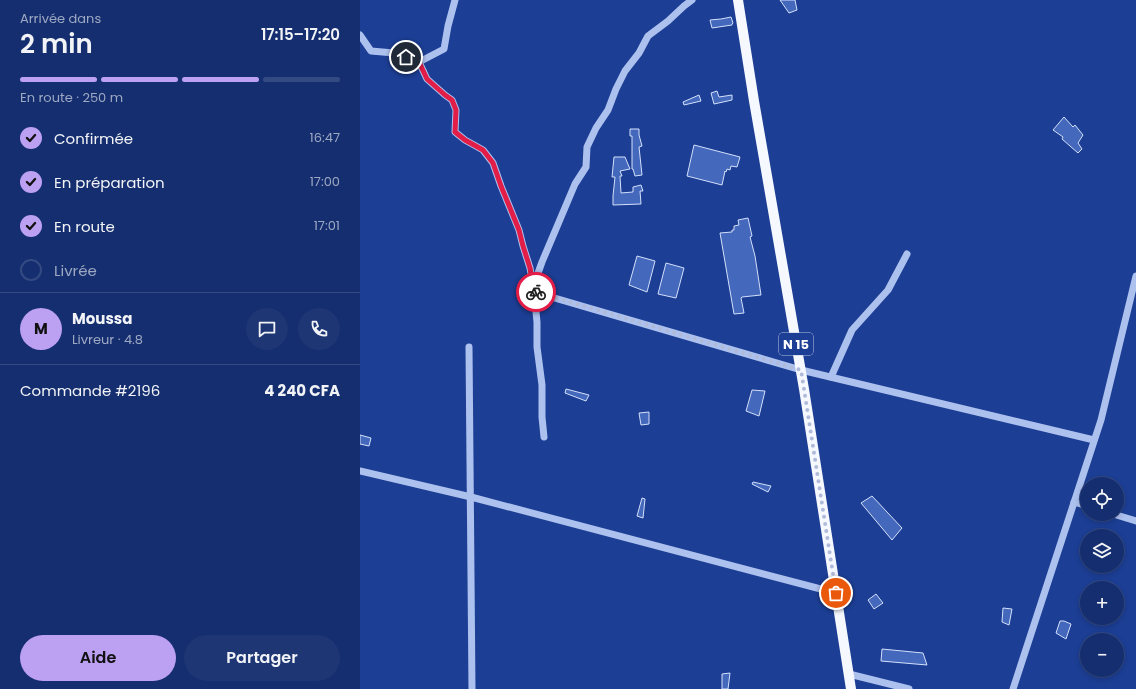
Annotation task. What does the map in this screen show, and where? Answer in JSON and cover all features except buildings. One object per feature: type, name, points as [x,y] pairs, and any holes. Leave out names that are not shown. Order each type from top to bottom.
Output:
[{"type":"main road","name":"N 15","points":[[738,0],[801,370],[851,689]]},
{"type":"street","points":[[419,62],[444,49],[455,0]]},
{"type":"street","points":[[534,290],[542,262],[575,184],[586,167],[587,147],[596,128],[608,110],[625,71],[640,53],[648,36],[692,0]]},
{"type":"street","points":[[360,35],[371,51],[394,53],[419,62],[427,79],[452,100],[456,110],[455,132],[465,140],[483,150],[493,163],[519,230],[530,268],[537,322],[537,347],[542,385],[542,417],[544,437]]},
{"type":"street","points":[[831,377],[852,330],[888,290],[907,254]]},
{"type":"street","points":[[1013,689],[1101,420],[1136,276]]},
{"type":"street","points":[[534,290],[801,370],[1094,440]]},
{"type":"street","points":[[469,347],[472,689]]},
{"type":"street","points":[[360,471],[471,497],[836,593]]},
{"type":"street","points":[[1074,502],[1080,504]]},
{"type":"street","points":[[1124,517],[1136,521]]},
{"type":"street","points":[[849,674],[909,689]]},
{"type":"way so far","points":[[536,292],[801,370],[836,593]]},
{"type":"route","points":[[406,57],[419,62],[427,79],[452,100],[456,110],[455,132],[465,140],[483,150],[493,163],[519,230],[530,268],[534,292],[536,292]]}]
